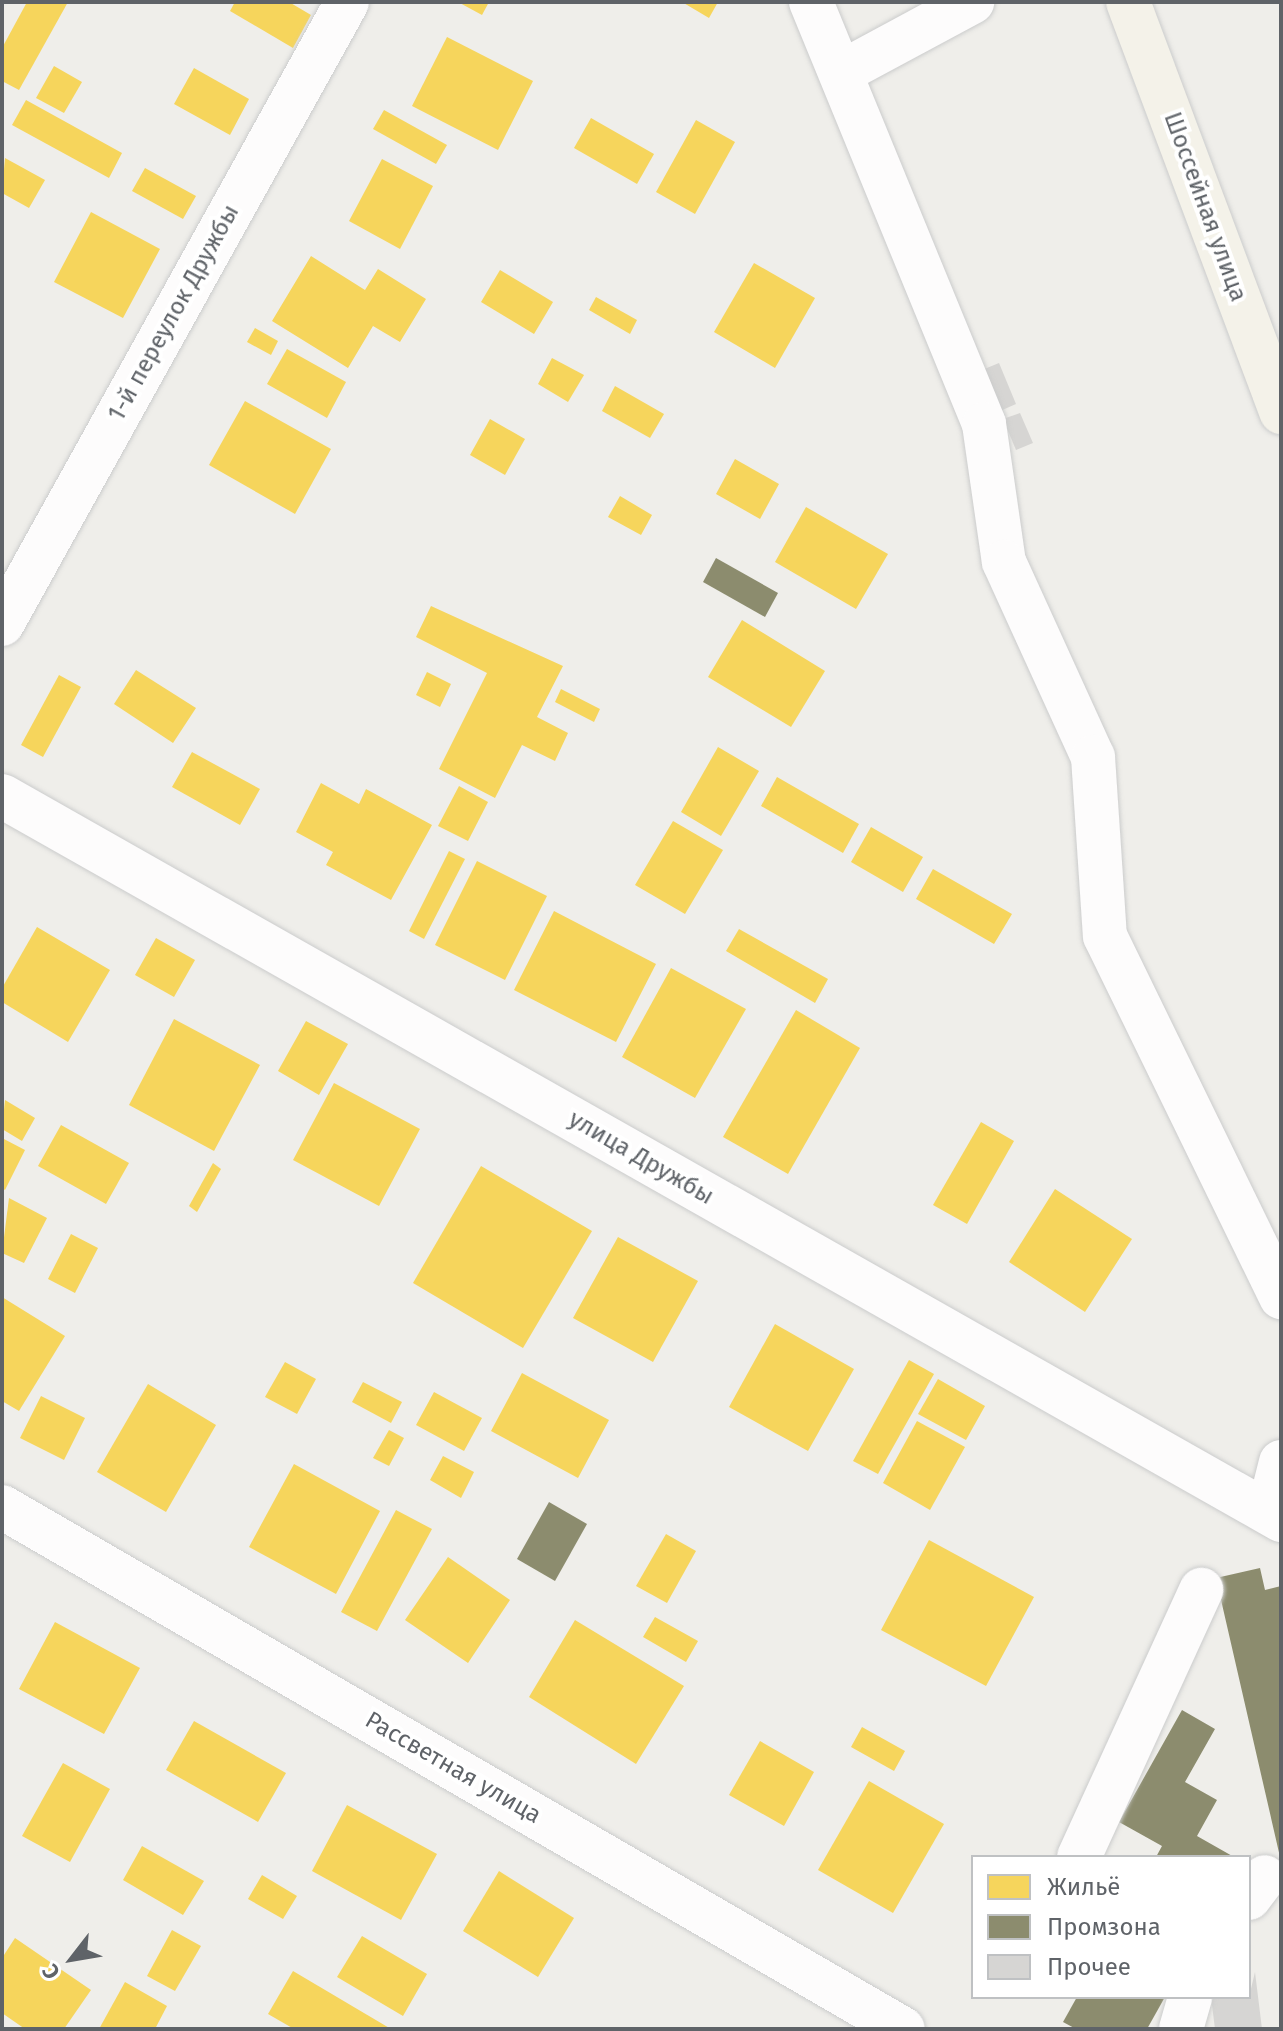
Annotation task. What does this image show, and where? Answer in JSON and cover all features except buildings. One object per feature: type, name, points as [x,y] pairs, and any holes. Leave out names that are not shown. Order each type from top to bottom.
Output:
[{"type":"main road","name":"Шоссейная улица","points":[[1128,2],[1281,412]]},
{"type":"street","name":"1-й переулок Дружбы","points":[[2,624],[347,2]]},
{"type":"street","points":[[811,2],[984,424],[1004,562],[1093,757],[1105,936],[1281,1297]]},
{"type":"street","points":[[842,72],[972,2]]},
{"type":"street","name":"улица Дружбы","points":[[2,796],[1281,1520]]},
{"type":"street","points":[[1281,1462],[1274,1490],[1281,1498]]},
{"type":"street","name":"Рассветная улица","points":[[2,1507],[903,2029]]},
{"type":"street","points":[[1080,1855],[1201,1590]]},
{"type":"street","points":[[1181,2029],[1189,1999]]}]
